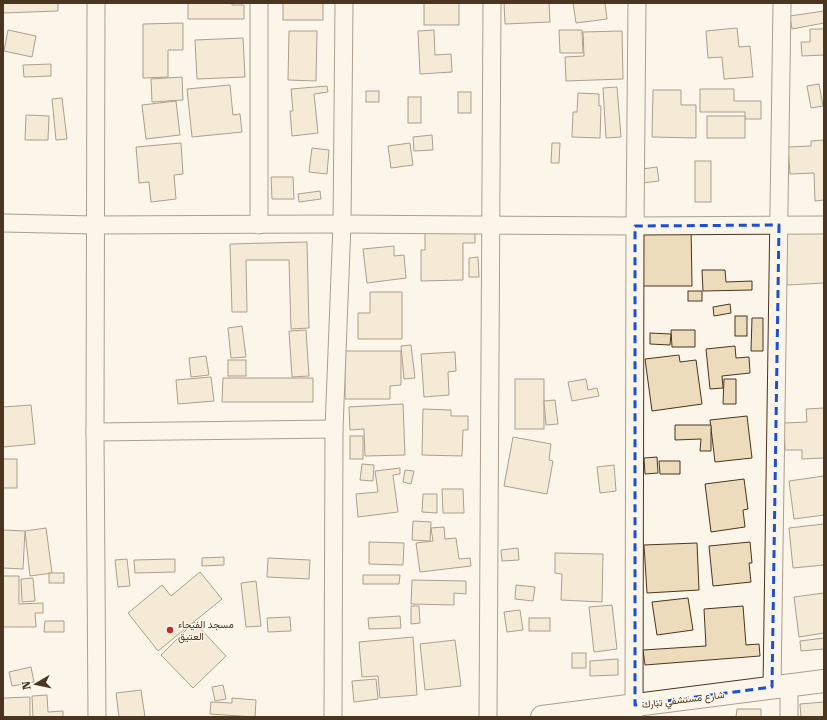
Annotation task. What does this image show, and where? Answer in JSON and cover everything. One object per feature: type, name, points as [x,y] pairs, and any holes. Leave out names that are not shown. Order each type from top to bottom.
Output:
[{"type":"street","points":[[96,3],[94,225],[97,717]]},
{"type":"street","points":[[259,3],[259,225]]},
{"type":"street","points":[[333,717],[334,429],[342,224],[344,3]]},
{"type":"street","points":[[488,717],[492,3]]},
{"type":"street","points":[[635,711],[635,226],[637,3]]},
{"type":"street","points":[[782,3],[779,225],[780,686],[789,717]]},
{"type":"street","points":[[3,223],[94,225],[824,225]]},
{"type":"street","points":[[95,432],[334,429]]},
{"type":"street","name":"شارع مستشفي تبارك","points":[[542,717],[635,711],[780,686],[824,681]]},
{"type":"highlighted area","points":[[779,225],[772,687],[635,705],[635,226]]},
{"type":"building","points":[[3,3],[58,3],[58,11],[3,13]]},
{"type":"building","points":[[188,3],[232,3],[232,5],[244,5],[244,19],[188,19]]},
{"type":"building","points":[[283,3],[323,3],[323,20],[283,20]]},
{"type":"building","points":[[424,3],[459,3],[459,25],[424,25]]},
{"type":"building","points":[[504,3],[549,3],[550,22],[505,24]]},
{"type":"building","points":[[573,3],[605,3],[607,19],[576,23]]},
{"type":"building","points":[[824,11],[824,23],[792,29],[790,16]]},
{"type":"building","points":[[183,23],[183,50],[168,50],[168,77],[143,78],[143,24]]},
{"type":"building","points":[[737,28],[739,47],[750,46],[753,77],[724,79],[722,57],[708,58],[706,31]]},
{"type":"building","points":[[810,29],[824,29],[824,55],[802,56],[801,42],[810,42]]},
{"type":"building","points":[[8,30],[36,36],[32,57],[4,51]]},
{"type":"building","points":[[434,30],[435,55],[451,54],[452,72],[420,74],[418,31]]},
{"type":"building","points":[[559,30],[582,30],[583,53],[560,53]]},
{"type":"building","points":[[289,31],[317,31],[316,81],[288,80]]},
{"type":"building","points":[[622,31],[623,79],[566,81],[565,57],[584,56],[583,32]]},
{"type":"building","points":[[243,38],[245,77],[197,79],[195,40]]},
{"type":"building","points":[[51,64],[51,76],[24,77],[23,65]]},
{"type":"building","points":[[182,77],[183,100],[152,102],[151,79]]},
{"type":"building","points":[[819,84],[823,106],[811,108],[807,86]]},
{"type":"building","points":[[230,85],[233,115],[240,114],[242,132],[192,137],[187,89]]},
{"type":"building","points":[[327,86],[328,92],[314,94],[318,133],[292,136],[290,111],[293,111],[291,89]]},
{"type":"building","points":[[617,87],[621,137],[606,138],[603,88]]},
{"type":"building","points":[[700,89],[734,89],[734,101],[761,101],[761,119],[745,119],[745,112],[700,112]]},
{"type":"building","points":[[653,90],[681,90],[681,105],[696,105],[696,138],[652,137]]},
{"type":"building","points":[[366,91],[379,91],[379,102],[366,102]]},
{"type":"building","points":[[458,92],[471,92],[471,113],[458,113]]},
{"type":"building","points":[[578,93],[599,94],[599,106],[601,106],[600,138],[572,137],[573,112],[577,112]]},
{"type":"building","points":[[408,97],[421,97],[421,123],[408,123]]},
{"type":"building","points":[[62,98],[67,139],[56,140],[52,99]]},
{"type":"building","points":[[176,101],[180,135],[146,139],[142,105]]},
{"type":"building","points":[[26,115],[49,116],[48,140],[25,140]]},
{"type":"building","points":[[707,116],[745,116],[745,138],[707,138]]},
{"type":"building","points":[[432,135],[433,150],[414,151],[413,137]]},
{"type":"building","points":[[824,140],[824,200],[815,201],[814,173],[790,174],[788,147],[811,146],[811,141]]},
{"type":"building","points":[[181,143],[183,174],[174,175],[176,199],[151,202],[149,182],[139,183],[136,147]]},
{"type":"building","points":[[410,143],[413,165],[391,168],[388,146]]},
{"type":"building","points":[[552,143],[560,143],[559,163],[551,163]]},
{"type":"building","points":[[312,148],[329,150],[327,174],[309,172]]},
{"type":"building","points":[[695,161],[711,161],[711,202],[695,202]]},
{"type":"building","points":[[657,167],[659,181],[643,183],[642,169]]},
{"type":"building","points":[[271,177],[293,177],[294,199],[272,199]]},
{"type":"building","points":[[320,191],[321,199],[299,202],[298,194]]},
{"type":"building","points":[[425,224],[475,224],[475,243],[463,243],[463,280],[421,281],[421,250],[425,250]]},
{"type":"building","points":[[691,225],[692,286],[643,286],[643,226]]},
{"type":"building","points":[[824,227],[824,283],[787,285],[784,230]]},
{"type":"building","points":[[307,242],[309,328],[291,329],[289,260],[246,260],[247,312],[232,312],[230,244]]},
{"type":"building","points":[[394,246],[394,256],[404,255],[406,278],[367,283],[363,249]]},
{"type":"building","points":[[478,257],[479,277],[469,277],[469,258]]},
{"type":"building","points":[[702,270],[725,270],[726,282],[752,281],[752,290],[703,291]]},
{"type":"building","points":[[688,291],[702,291],[702,301],[688,301]]},
{"type":"building","points":[[370,292],[402,292],[402,339],[358,339],[358,313],[370,313]]},
{"type":"building","points":[[730,304],[731,313],[714,316],[713,307]]},
{"type":"building","points":[[735,316],[747,316],[747,336],[735,336]]},
{"type":"building","points":[[752,318],[763,318],[763,351],[751,351]]},
{"type":"building","points":[[242,326],[246,357],[231,358],[228,328]]},
{"type":"building","points":[[306,330],[309,376],[292,377],[289,331]]},
{"type":"building","points":[[671,330],[695,330],[695,347],[672,347]]},
{"type":"building","points":[[650,333],[671,334],[670,345],[650,344]]},
{"type":"building","points":[[411,345],[415,378],[404,379],[401,346]]},
{"type":"building","points":[[735,346],[736,358],[749,357],[750,373],[722,376],[723,388],[710,389],[706,349]]},
{"type":"building","points":[[345,351],[401,351],[401,385],[390,386],[390,399],[345,399]]},
{"type":"building","points":[[455,352],[456,371],[448,372],[449,395],[424,397],[421,354]]},
{"type":"building","points":[[679,355],[680,362],[696,360],[702,404],[652,411],[645,359]]},
{"type":"building","points":[[206,356],[209,375],[191,377],[189,358]]},
{"type":"building","points":[[228,360],[246,360],[246,376],[228,376]]},
{"type":"building","points":[[211,377],[214,401],[178,404],[176,380]]},
{"type":"building","points":[[223,378],[313,378],[313,402],[222,402]]},
{"type":"building","points":[[515,379],[544,379],[544,429],[515,429]]},
{"type":"building","points":[[586,379],[588,390],[597,388],[599,396],[572,401],[568,382]]},
{"type":"building","points":[[724,379],[736,379],[736,404],[723,404]]},
{"type":"building","points":[[555,400],[558,424],[546,425],[544,401]]},
{"type":"building","points":[[403,404],[405,455],[365,456],[364,429],[350,430],[349,407]]},
{"type":"building","points":[[31,405],[35,444],[3,447],[3,407]]},
{"type":"building","points":[[824,408],[824,458],[802,459],[802,450],[785,450],[784,423],[807,422],[806,409]]},
{"type":"building","points":[[423,409],[451,410],[451,416],[468,416],[468,430],[463,430],[462,456],[422,455]]},
{"type":"building","points":[[747,416],[752,458],[715,462],[710,420]]},
{"type":"building","points":[[675,425],[711,425],[711,451],[700,451],[701,439],[675,440]]},
{"type":"building","points":[[350,436],[363,436],[363,459],[350,459]]},
{"type":"building","points":[[513,437],[551,444],[549,460],[553,461],[547,494],[504,486]]},
{"type":"building","points":[[657,457],[658,473],[645,474],[644,458]]},
{"type":"building","points":[[3,459],[17,459],[17,488],[3,488]]},
{"type":"building","points":[[659,461],[680,461],[680,474],[660,474]]},
{"type":"building","points":[[362,464],[374,465],[373,481],[360,480]]},
{"type":"building","points":[[614,465],[616,491],[600,493],[597,467]]},
{"type":"building","points":[[400,468],[400,474],[393,475],[398,512],[358,517],[356,494],[378,492],[375,471]]},
{"type":"building","points":[[405,470],[414,471],[411,484],[403,482]]},
{"type":"building","points":[[824,476],[824,515],[794,519],[789,481]]},
{"type":"building","points":[[744,479],[748,509],[743,510],[745,527],[711,532],[705,484]]},
{"type":"building","points":[[442,489],[463,489],[464,513],[443,513]]},
{"type":"building","points":[[423,494],[437,494],[437,513],[422,512]]},
{"type":"building","points":[[413,521],[431,522],[430,541],[412,540]]},
{"type":"building","points":[[824,524],[824,565],[793,568],[789,528]]},
{"type":"building","points":[[444,527],[445,539],[456,538],[459,559],[470,558],[471,566],[420,572],[416,543],[433,541],[431,528]]},
{"type":"building","points":[[46,528],[52,573],[30,576],[25,531]]},
{"type":"building","points":[[3,530],[25,531],[23,569],[3,568]]},
{"type":"building","points":[[369,542],[404,543],[403,565],[369,564]]},
{"type":"building","points":[[750,542],[752,563],[749,563],[751,582],[713,586],[709,546]]},
{"type":"building","points":[[697,543],[699,590],[647,593],[644,545]]},
{"type":"building","points":[[518,548],[519,560],[502,561],[501,550]]},
{"type":"building","points":[[555,553],[603,554],[602,602],[561,600],[562,574],[555,573]]},
{"type":"building","points":[[224,557],[224,565],[202,566],[202,558]]},
{"type":"building","points":[[268,558],[310,560],[309,579],[267,577]]},
{"type":"building","points":[[127,559],[130,586],[118,587],[115,560]]},
{"type":"building","points":[[175,559],[175,572],[135,573],[134,560]]},
{"type":"building","points":[[200,572],[222,599],[158,651],[128,613],[162,585],[171,596]]},
{"type":"building","points":[[49,573],[64,573],[64,583],[49,583]]},
{"type":"building","points":[[363,575],[400,575],[399,584],[363,584]]},
{"type":"building","points":[[3,576],[19,576],[19,604],[43,603],[43,613],[35,613],[36,627],[3,627]]},
{"type":"building","points":[[33,578],[35,601],[22,602],[21,579]]},
{"type":"building","points":[[412,580],[466,581],[466,594],[454,593],[454,605],[411,604]]},
{"type":"building","points":[[256,581],[261,626],[246,627],[241,583]]},
{"type":"building","points":[[516,585],[535,587],[533,601],[515,599]]},
{"type":"building","points":[[824,593],[824,633],[799,637],[794,597]]},
{"type":"building","points":[[688,598],[693,630],[657,635],[652,602]]},
{"type":"building","points":[[612,605],[617,649],[594,652],[589,607]]},
{"type":"building","points":[[411,606],[419,606],[420,623],[411,624]]},
{"type":"building","points":[[743,606],[746,645],[759,644],[760,656],[645,665],[643,650],[706,646],[704,609]]},
{"type":"building","points":[[520,610],[523,630],[507,632],[504,612]]},
{"type":"building","points":[[400,616],[401,628],[369,629],[368,618]]},
{"type":"building","points":[[290,617],[291,631],[268,632],[267,618]]},
{"type":"building","points":[[529,618],[550,618],[550,631],[529,631]]},
{"type":"building","points":[[45,621],[64,621],[64,632],[44,632]]},
{"type":"building","points":[[194,622],[226,656],[193,688],[161,655]]},
{"type":"building","points":[[413,637],[417,695],[380,698],[378,676],[362,677],[359,642]]},
{"type":"building","points":[[824,638],[824,649],[801,651],[800,641]]},
{"type":"building","points":[[455,640],[461,686],[425,690],[420,644]]},
{"type":"building","points":[[572,653],[586,653],[586,668],[572,668]]},
{"type":"building","points":[[618,659],[618,675],[590,676],[590,661]]},
{"type":"building","points":[[31,667],[34,682],[12,686],[9,672]]},
{"type":"building","points":[[376,679],[378,699],[354,702],[352,681]]},
{"type":"building","points":[[223,685],[226,699],[215,701],[212,687]]},
{"type":"building","points":[[141,690],[145,717],[119,717],[116,693]]},
{"type":"building","points":[[47,695],[48,712],[63,711],[63,717],[33,717],[32,696]]},
{"type":"building","points":[[30,697],[30,717],[3,717],[3,698]]},
{"type":"building","points":[[232,698],[256,700],[255,717],[210,714],[211,702],[232,703]]},
{"type":"building","points":[[824,702],[824,717],[801,717],[800,704]]},
{"type":"building","points":[[737,709],[761,709],[761,717],[736,717]]},
{"type":"place","name":"مسجد الفيحاء العتيق","points":[[170,630]]}]
